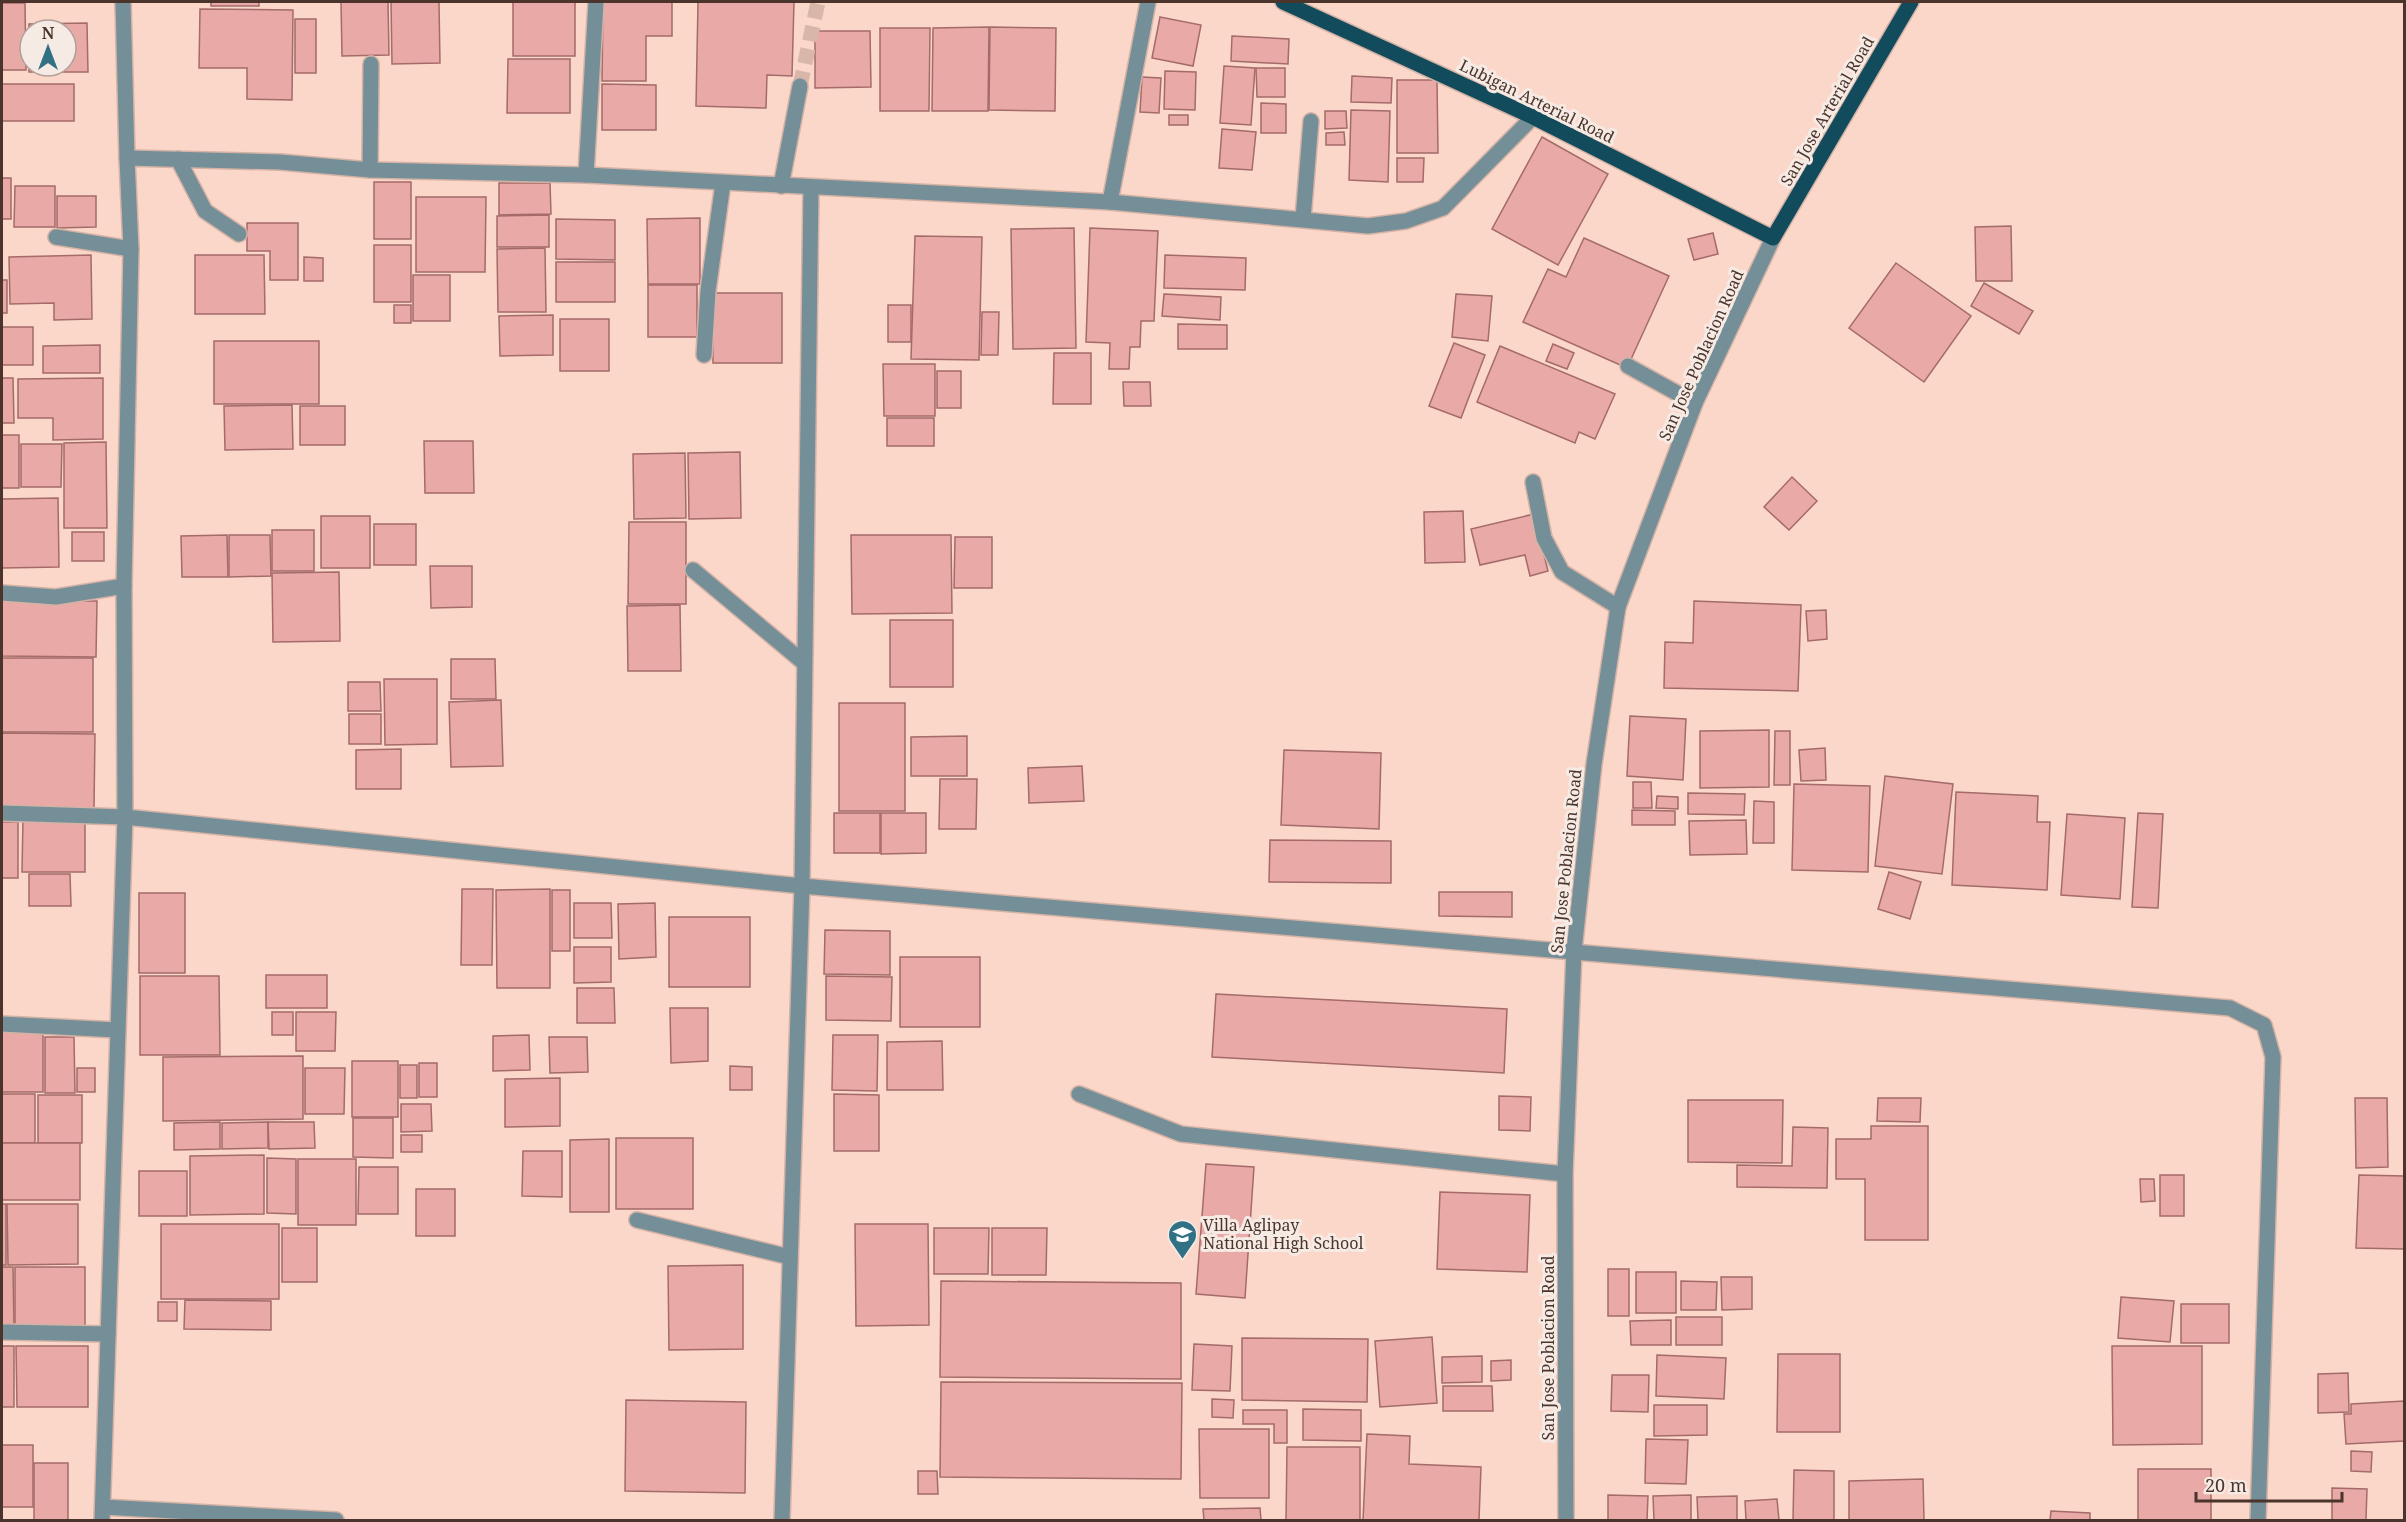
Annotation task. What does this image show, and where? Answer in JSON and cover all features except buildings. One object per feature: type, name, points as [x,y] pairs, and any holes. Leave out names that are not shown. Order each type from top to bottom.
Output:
[{"type":"main road","name":"Lubigan Arterial Road","points":[[1283,2],[1533,117],[1773,238]]},
{"type":"main road","name":"San Jose Arterial Road","points":[[1773,238],[1911,2]]},
{"type":"street","points":[[123,2],[131,249],[124,586],[125,817],[102,1514],[336,1521]]},
{"type":"street","points":[[586,175],[596,2]]},
{"type":"street","points":[[1110,202],[1148,2]]},
{"type":"street","points":[[370,170],[371,64]]},
{"type":"street","points":[[782,186],[800,86]]},
{"type":"street","points":[[128,158],[280,162],[370,170],[586,175],[1110,202],[1368,226],[1406,221],[1443,208],[1533,117]]},
{"type":"street","points":[[1303,219],[1311,121]]},
{"type":"street","points":[[178,159],[205,210],[239,234]]},
{"type":"street","points":[[704,355],[708,291],[723,183]]},
{"type":"street","points":[[782,1521],[802,886],[803,662],[811,187]]},
{"type":"street","points":[[56,237],[131,249]]},
{"type":"street","name":"San Jose Poblacion Road","points":[[1566,1521],[1566,1174],[1574,951],[1593,764],[1618,607],[1695,403],[1773,238]]},
{"type":"street","points":[[1628,366],[1695,403]]},
{"type":"street","points":[[1533,482],[1544,538],[1562,572],[1618,607]]},
{"type":"street","points":[[693,570],[803,662]]},
{"type":"street","points":[[2,593],[56,597],[124,586]]},
{"type":"street","points":[[2,813],[125,817],[802,886],[2230,1008],[2264,1025],[2273,1058],[2258,1521]]},
{"type":"street","points":[[2,1024],[117,1030]]},
{"type":"street","points":[[1079,1094],[1181,1134],[1566,1174]]},
{"type":"street","points":[[638,1220],[790,1257]]},
{"type":"street","points":[[2,1332],[108,1334]]},
{"type":"tunnel","points":[[800,86],[818,2]]},
{"type":"place","name":"Villa Aglipay National High School","points":[[1182,1260]]}]
